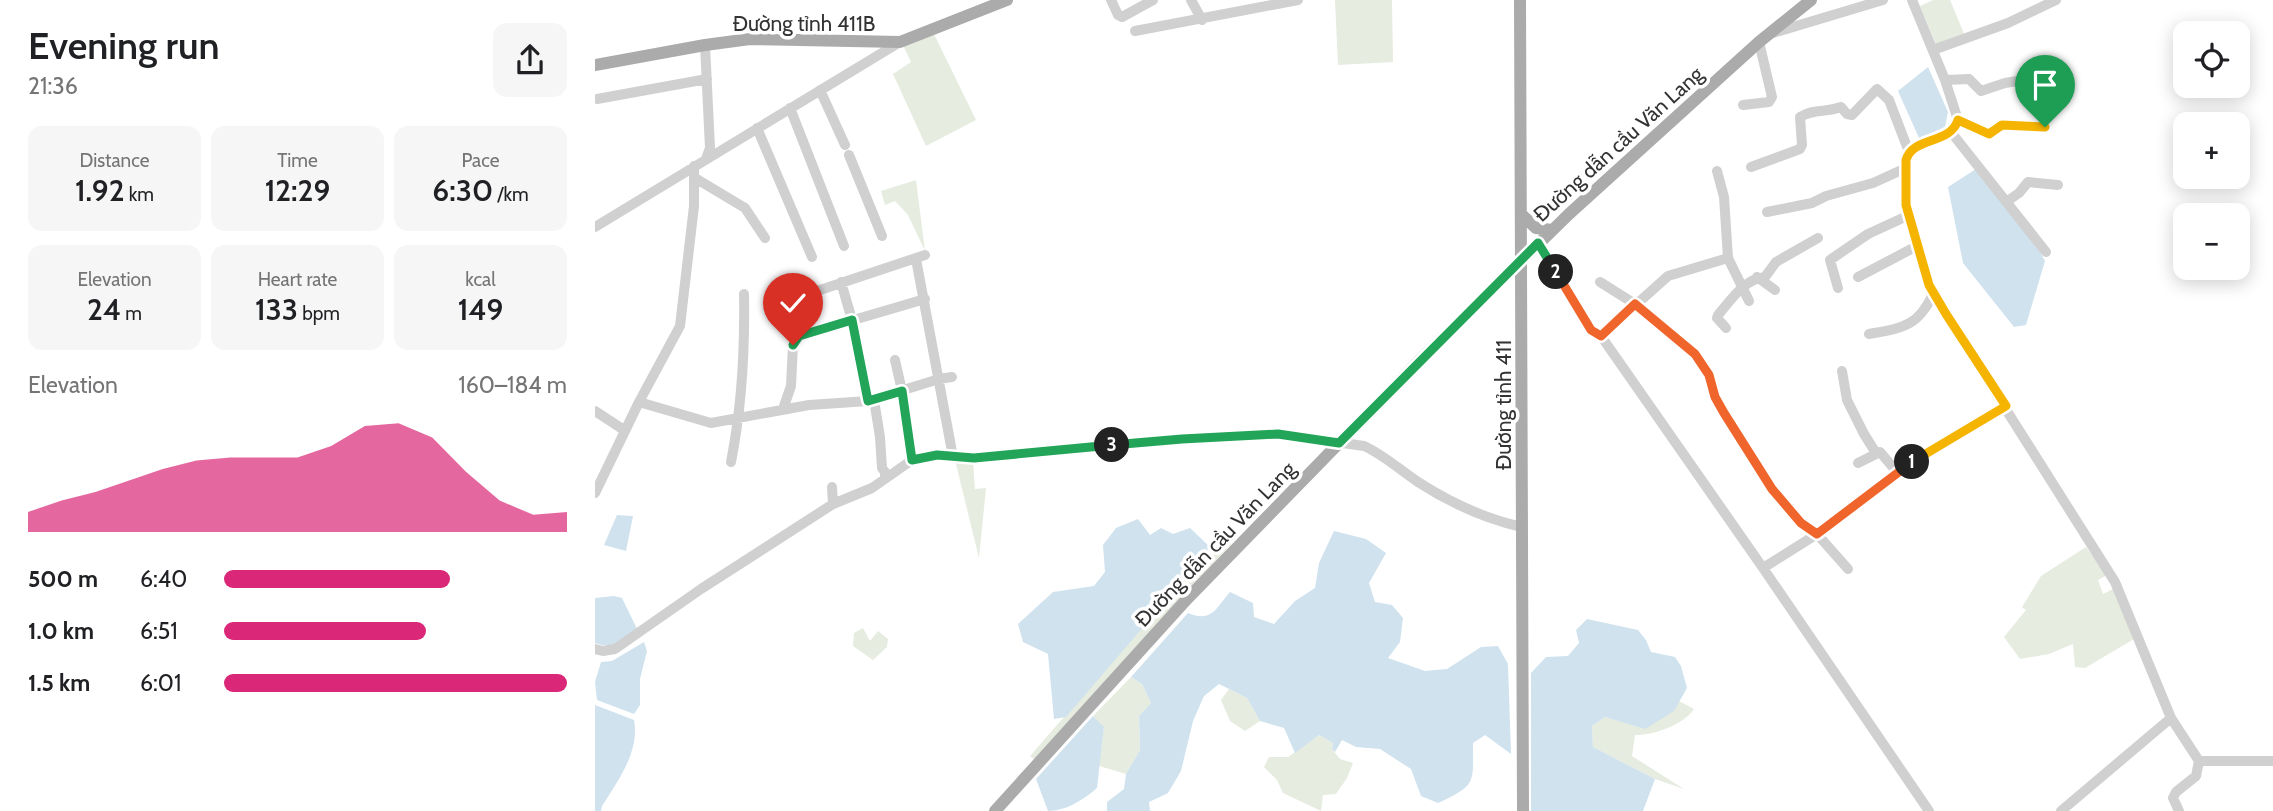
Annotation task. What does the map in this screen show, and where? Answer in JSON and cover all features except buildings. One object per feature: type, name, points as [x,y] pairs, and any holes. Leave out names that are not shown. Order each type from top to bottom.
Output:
[{"type":"main road","name":"Đường tỉnh 411B","points":[[595,65],[750,39],[900,42],[1007,0]]},
{"type":"main road","name":"Đường tỉnh 411","points":[[1520,0],[1523,811]]},
{"type":"main road","name":"Đường dẫn cầu Văn Lang","points":[[995,811],[1187,599],[1538,243],[1759,42],[1811,0]]},
{"type":"main road","points":[[1522,215],[1536,228],[1552,230]]},
{"type":"main road","points":[[1495,287],[1511,288],[1522,296]]},
{"type":"street","points":[[1111,0],[1118,15],[1122,17],[1153,0]]},
{"type":"street","points":[[1191,0],[1202,20]]},
{"type":"street","points":[[1135,31],[1298,0]]},
{"type":"street","points":[[1770,34],[1883,0]]},
{"type":"street","points":[[1912,0],[1945,80],[1958,120],[1989,134],[2002,125],[2045,127]]},
{"type":"street","points":[[1933,50],[2008,23],[2056,0]]},
{"type":"street","points":[[595,227],[900,42]]},
{"type":"street","points":[[1743,105],[1769,102],[1772,97],[1759,42]]},
{"type":"street","points":[[705,45],[710,148],[706,159]]},
{"type":"street","points":[[597,99],[707,79]]},
{"type":"street","points":[[1945,80],[1971,79],[1981,91],[2029,79]]},
{"type":"street","points":[[1751,167],[1800,149],[1800,117],[1812,110],[1829,111],[1839,107],[1852,115],[1877,89],[1889,100],[1909,152]]},
{"type":"street","points":[[820,90],[882,236]]},
{"type":"street","points":[[790,108],[844,246]]},
{"type":"street","points":[[1958,120],[1951,132],[1916,147],[1909,152],[1906,160],[1905,192],[1917,246],[1933,294],[2115,582],[2171,718],[2199,761],[2196,776],[2176,792],[2173,798],[2179,811]]},
{"type":"street","points":[[757,128],[812,257]]},
{"type":"street","points":[[1951,132],[2046,252]]},
{"type":"street","points":[[595,493],[624,430],[682,320],[694,206],[694,166]]},
{"type":"street","points":[[1767,212],[1812,204],[1826,196],[1873,183],[1906,168]]},
{"type":"street","points":[[1717,171],[1724,197],[1727,258],[1749,301]]},
{"type":"street","points":[[695,178],[745,208],[765,239]]},
{"type":"street","points":[[2006,202],[2028,182],[2058,185]]},
{"type":"street","points":[[1838,288],[1830,260],[1868,234],[1905,217],[1908,212]]},
{"type":"street","points":[[1726,328],[1717,318],[1718,315],[1742,287],[1757,278],[1765,277],[1779,260],[1818,238]]},
{"type":"street","points":[[1538,243],[1591,330],[1601,336],[1929,811]]},
{"type":"street","points":[[1858,278],[1917,246]]},
{"type":"street","points":[[799,336],[790,305],[796,297],[920,257],[953,457]]},
{"type":"street","points":[[1601,336],[1668,276],[1727,258]]},
{"type":"street","points":[[1757,278],[1775,290]]},
{"type":"street","points":[[841,282],[880,438],[881,468],[885,472],[885,479]]},
{"type":"street","points":[[1600,282],[1635,304],[1695,354],[1709,375],[1719,405],[1772,489],[1801,523],[1817,534],[1848,569]]},
{"type":"street","points":[[730,462],[739,418],[745,346],[744,294]]},
{"type":"street","points":[[1868,334],[1893,329],[1916,320],[1925,312],[1933,294]]},
{"type":"street","points":[[783,409],[792,386],[793,345],[799,336],[925,299]]},
{"type":"street","points":[[895,360],[912,460]]},
{"type":"street","points":[[1842,371],[1847,400],[1876,453]]},
{"type":"street","points":[[639,402],[705,423],[825,402],[871,400],[952,377]]},
{"type":"street","points":[[1763,568],[1817,534],[1923,454],[2006,406]]},
{"type":"street","points":[[595,411],[624,430]]},
{"type":"street","points":[[595,649],[615,649],[701,589],[833,504],[873,488],[912,460],[937,455],[974,458],[1182,439],[1278,434],[1364,446],[1427,487],[1491,519],[1522,527]]},
{"type":"street","points":[[1858,463],[1876,453],[1883,454],[1897,472]]},
{"type":"street","points":[[832,487],[833,504]]},
{"type":"street","points":[[2061,811],[2171,718]]},
{"type":"street","points":[[2199,761],[2273,761]]},
{"type":"shaded area","points":[[1335,0],[1392,0],[1393,62],[1338,65]]},
{"type":"shaded area","points":[[1933,0],[1950,0],[1965,36],[1941,46],[1936,44],[1920,6]]},
{"type":"shaded area","points":[[933,32],[976,120],[926,146],[893,74],[911,62],[903,45]]},
{"type":"shaded area","points":[[916,180],[925,251],[908,215],[895,201],[885,205],[881,191]]},
{"type":"shaded area","points":[[955,460],[973,461],[975,489],[986,488],[979,558]]},
{"type":"shaded area","points":[[1226,536],[1231,544],[1035,760],[1030,756],[1211,548]]},
{"type":"shaded area","points":[[2086,547],[2107,575],[2098,580],[2103,594],[2113,589],[2134,639],[2085,668],[2075,667],[2073,644],[2049,654],[2020,659],[2004,637],[2026,610],[2022,607],[2041,576]]},
{"type":"shaded area","points":[[863,628],[870,641],[878,631],[888,639],[887,647],[873,660],[853,646],[854,633]]},
{"type":"shaded area","points":[[1131,677],[1142,684],[1151,703],[1139,716],[1140,750],[1126,774],[1099,766],[1104,728],[1093,716]]},
{"type":"shaded area","points":[[1229,689],[1247,698],[1260,721],[1245,731],[1230,721],[1221,700]]},
{"type":"shaded area","points":[[1679,701],[1694,709],[1683,720],[1668,728],[1635,735],[1632,756],[1684,789],[1655,779],[1593,747],[1592,726],[1605,717],[1645,728],[1673,711]]},
{"type":"shaded area","points":[[1319,735],[1333,743],[1332,749],[1340,759],[1353,763],[1336,794],[1323,795],[1321,811],[1283,793],[1277,780],[1264,767],[1269,757],[1288,757]]},
{"type":"water","points":[[1928,67],[1948,112],[1945,127],[1919,138],[1898,91]]},
{"type":"water","points":[[1976,169],[2045,261],[2026,325],[2014,327],[1963,263],[1948,187]]},
{"type":"water","points":[[617,515],[633,516],[626,551],[604,545]]},
{"type":"water","points":[[1138,519],[1150,535],[1161,528],[1173,534],[1190,528],[1211,548],[1066,717],[1054,719],[1048,654],[1023,642],[1018,624],[1053,592],[1094,586],[1105,572],[1103,545],[1116,528]]},
{"type":"water","points":[[1334,531],[1366,539],[1386,553],[1369,583],[1375,602],[1392,605],[1403,618],[1400,642],[1388,658],[1425,671],[1447,669],[1481,647],[1498,646],[1508,664],[1511,754],[1485,735],[1473,743],[1470,781],[1460,792],[1438,803],[1421,796],[1411,769],[1380,749],[1356,747],[1342,740],[1335,752],[1332,749],[1333,743],[1319,735],[1295,753],[1284,728],[1260,721],[1247,698],[1219,684],[1204,696],[1193,721],[1181,771],[1168,793],[1149,802],[1150,811],[1107,811],[1107,802],[1124,789],[1126,774],[1140,750],[1139,716],[1151,703],[1142,684],[1131,677],[1188,613],[1196,616],[1208,615],[1230,592],[1253,603],[1254,617],[1274,624],[1295,601],[1315,588],[1319,563]]},
{"type":"water","points":[[595,598],[622,598],[638,631],[613,645],[595,643]]},
{"type":"water","points":[[1587,619],[1638,630],[1651,652],[1675,657],[1681,666],[1687,688],[1674,711],[1645,729],[1605,717],[1592,726],[1593,747],[1655,779],[1643,811],[1531,811],[1531,673],[1546,657],[1568,656],[1579,643],[1576,630]]},
{"type":"water","points":[[644,642],[647,651],[640,679],[640,705],[634,714],[597,700],[595,682],[601,662],[612,661]]},
{"type":"water","points":[[595,705],[634,720],[635,732],[631,754],[601,811],[595,811]]},
{"type":"water","points":[[1093,716],[1104,727],[1097,788],[1074,804],[1048,811],[1036,779]]},
{"type":"route","points":[[793,345],[799,336],[852,320],[868,401],[902,391],[912,460],[937,455],[974,458],[1182,439],[1278,434],[1339,443],[1538,243],[1591,330],[1601,336],[1635,304],[1695,354],[1709,375],[1715,397],[1724,413],[1772,489],[1801,523],[1817,534],[1923,454],[2006,406],[1929,285],[1906,205],[1908,153],[1952,132],[1958,120],[1989,134],[2002,125],[2045,127]]}]
